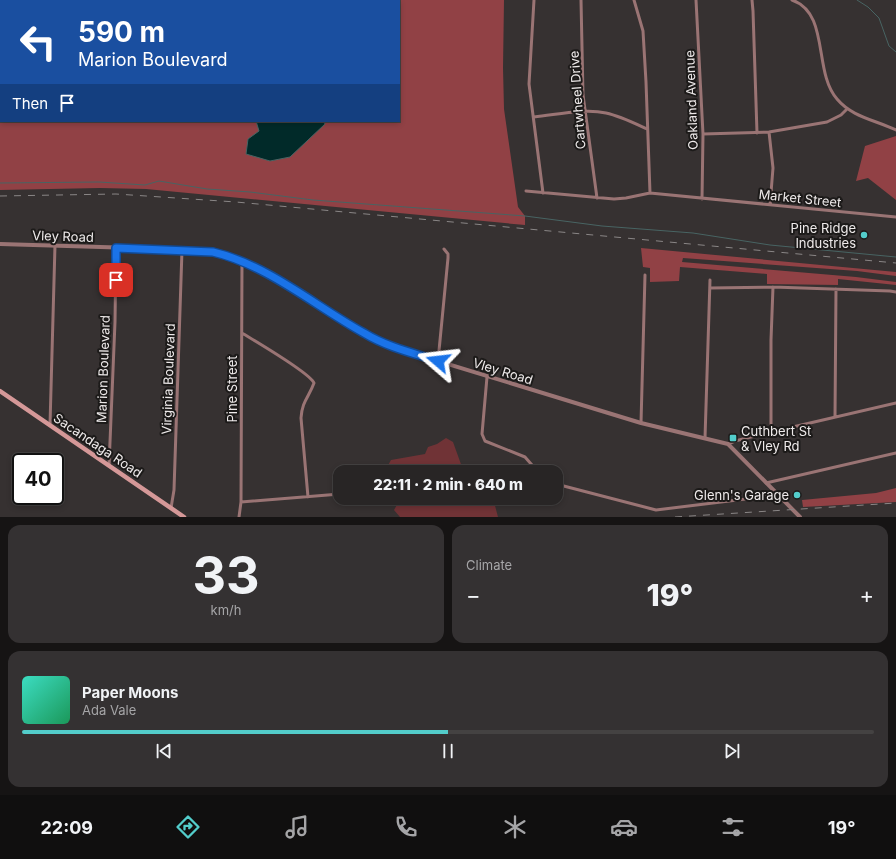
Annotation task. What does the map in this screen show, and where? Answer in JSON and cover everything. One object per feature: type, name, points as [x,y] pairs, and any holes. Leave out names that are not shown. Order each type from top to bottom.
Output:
[{"type":"main road","name":"Sacandaga Road","points":[[0,391],[184,517]]},
{"type":"street","points":[[534,0],[529,84],[543,193]]},
{"type":"street","name":"Cartwheel Drive","points":[[582,0],[582,76],[585,112],[597,198]]},
{"type":"street","points":[[634,0],[643,31],[650,193]]},
{"type":"street","name":"Oakland Avenue","points":[[696,0],[703,134],[702,199]]},
{"type":"street","points":[[752,0],[754,11],[757,133]]},
{"type":"street","points":[[792,0],[807,9],[814,21],[828,85],[835,98],[846,109],[896,130]]},
{"type":"street","points":[[703,134],[769,132],[827,122],[841,115],[846,109]]},
{"type":"street","points":[[534,117],[585,112],[608,113],[647,128]]},
{"type":"street","points":[[769,132],[773,168],[770,205]]},
{"type":"street","name":"Market Street","points":[[526,191],[597,198],[626,198],[650,193],[896,217]]},
{"type":"street","name":"Vley Road","points":[[0,244],[182,250],[213,252],[228,255],[242,260],[274,278],[380,342],[487,377],[641,423],[728,444]]},
{"type":"street","points":[[50,425],[55,245]]},
{"type":"street","name":"Marion Boulevard","points":[[109,466],[115,322],[116,248]]},
{"type":"street","points":[[438,361],[448,258],[448,254],[444,249]]},
{"type":"street","name":"Virginia Boulevard","points":[[171,508],[174,490],[182,250]]},
{"type":"street","name":"Pine Street","points":[[239,517],[241,502],[242,260]]},
{"type":"street","points":[[641,423],[645,275]]},
{"type":"street","points":[[705,438],[710,280]]},
{"type":"street","points":[[710,288],[773,287],[896,292]]},
{"type":"street","points":[[770,432],[773,287]]},
{"type":"street","points":[[835,417],[836,289]]},
{"type":"street","points":[[242,333],[296,367],[313,380],[314,383],[302,409],[308,497]]},
{"type":"street","points":[[487,377],[482,434],[485,441],[525,457],[532,465]]},
{"type":"street","points":[[800,517],[728,444],[770,432],[896,403]]},
{"type":"street","points":[[766,483],[896,453]]},
{"type":"street","points":[[563,486],[656,510],[778,495]]},
{"type":"street","points":[[241,502],[333,495]]},
{"type":"shaded area","points":[[400,0],[504,0],[504,109],[518,207],[525,216],[525,225],[146,189],[100,188],[0,190],[0,122],[400,122]]},
{"type":"shaded area","points":[[896,136],[896,200],[868,178],[856,181],[865,146]]},
{"type":"shaded area","points":[[641,248],[896,272],[896,276],[857,271],[683,258],[682,262],[856,277],[896,282],[896,285],[838,279],[838,285],[767,284],[767,274],[680,267],[679,281],[650,282],[650,268],[643,267]]},
{"type":"shaded area","points":[[446,438],[453,442],[461,465],[388,465],[391,460],[425,454],[428,447],[437,444]]},
{"type":"shaded area","points":[[896,488],[896,502],[803,507],[802,500],[876,493]]},
{"type":"shaded area","points":[[397,505],[495,505],[498,517],[400,517],[394,510]]},
{"type":"water","points":[[256,122],[324,122],[325,124],[290,157],[270,161],[246,154],[248,139],[259,131]]},
{"type":"waterway","points":[[857,0],[868,7],[879,18],[889,46],[896,52]]},
{"type":"waterway","points":[[0,183],[99,182],[145,185],[159,181],[207,189],[250,192],[313,200],[525,216],[602,226],[693,233],[770,245],[896,257]]},
{"type":"railway","points":[[0,196],[116,194],[236,202],[896,263]]},
{"type":"railway","points":[[675,517],[896,503]]},
{"type":"place","name":"Pine Ridge Industries","points":[[864,235]]},
{"type":"place","name":"Cuthbert St & Vley Rd","points":[[733,438]]},
{"type":"place","name":"Glenn's Garage","points":[[797,495]]},
{"type":"route","points":[[116,280],[116,248],[182,250],[213,252],[228,255],[251,264],[380,342],[438,361]]}]
